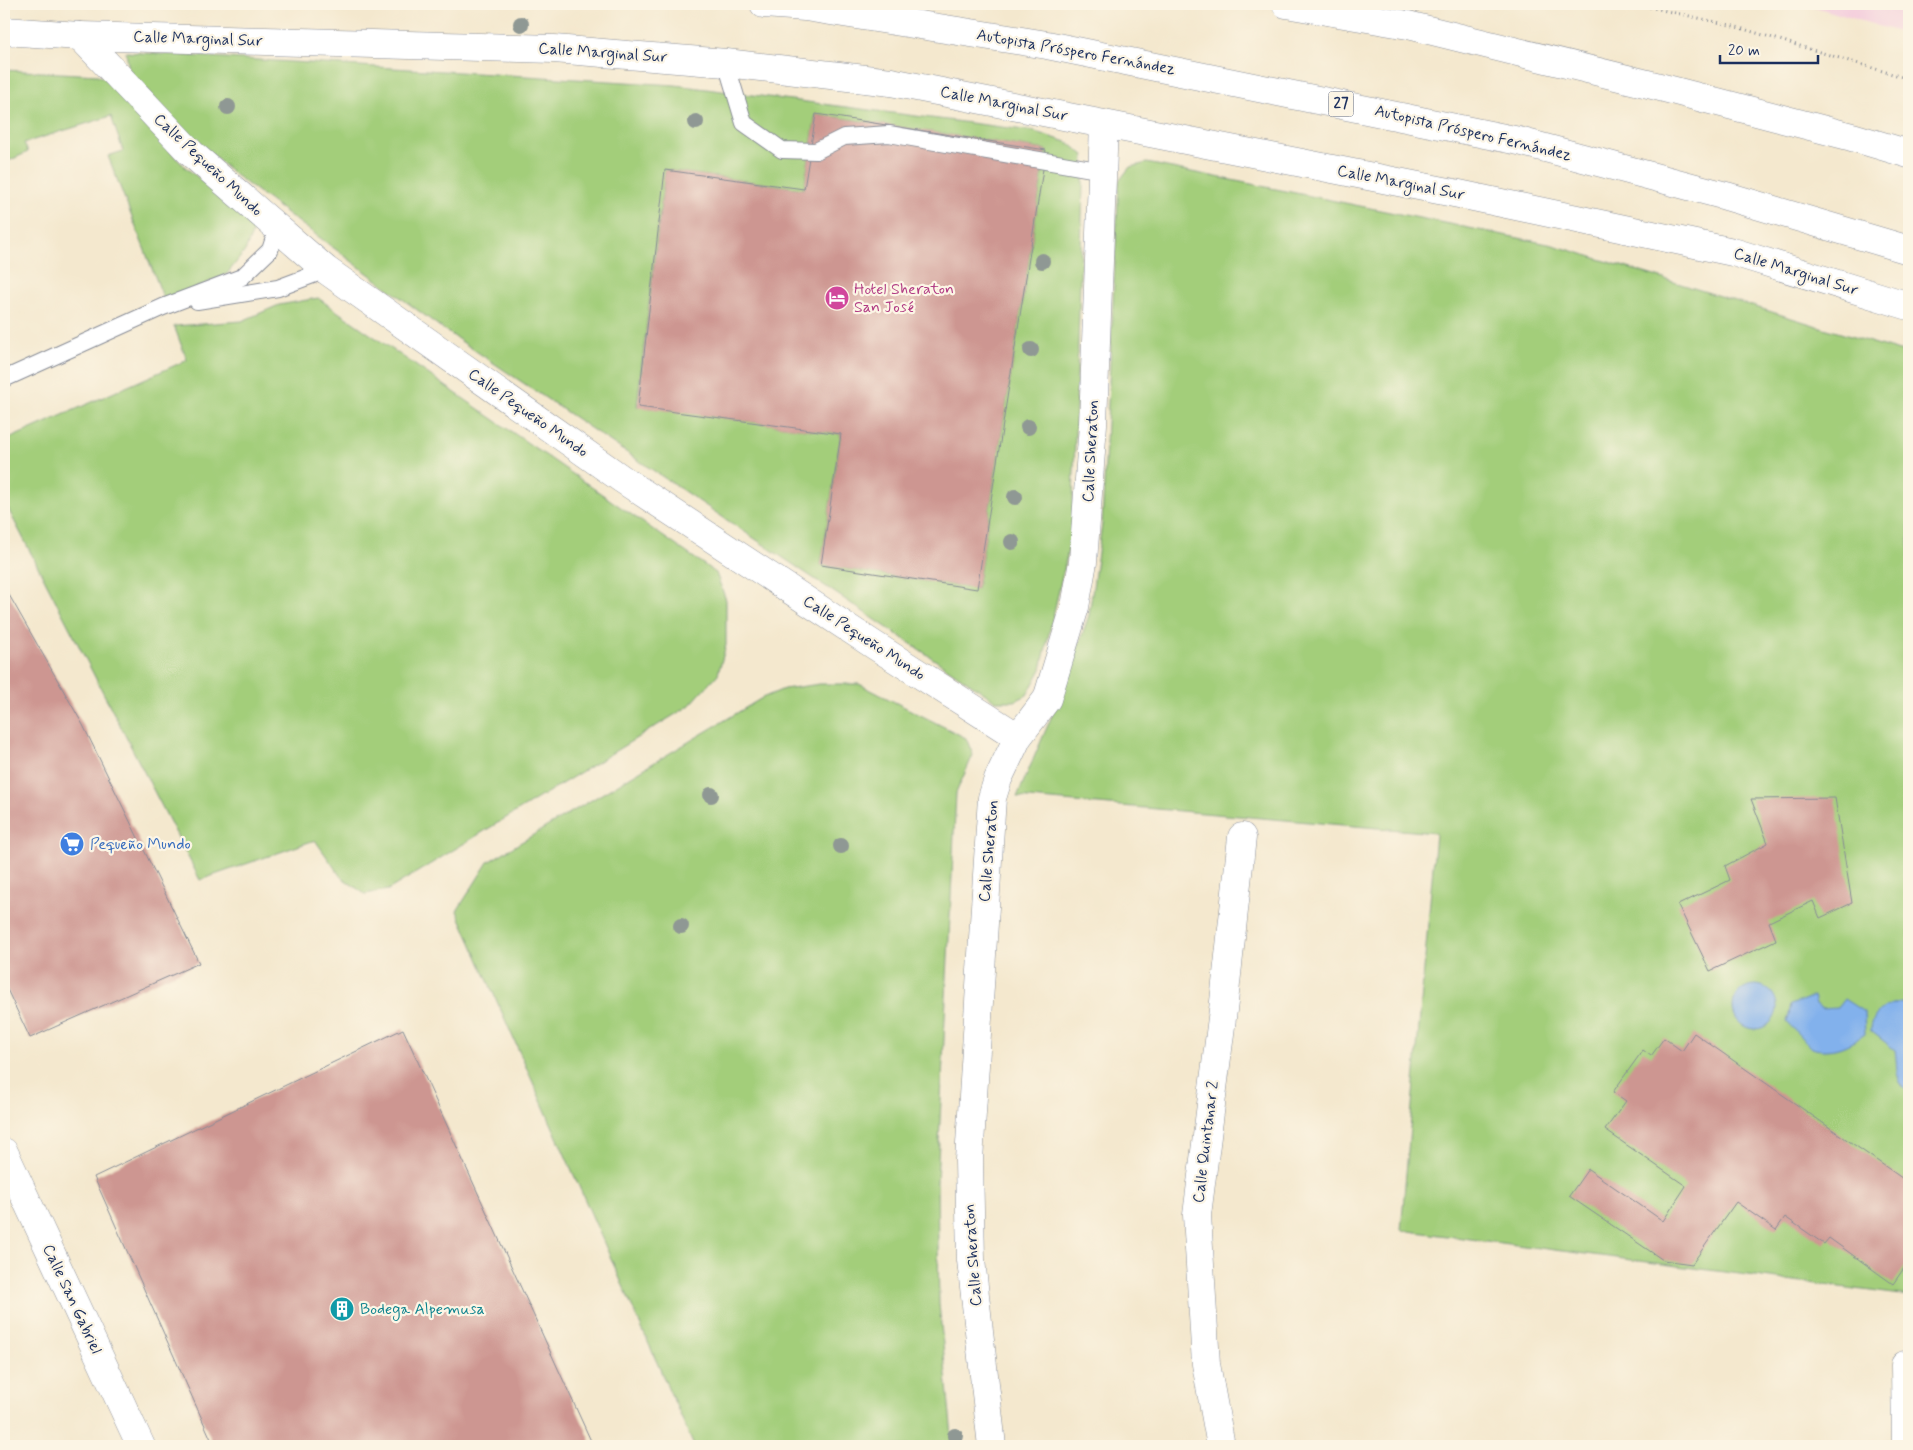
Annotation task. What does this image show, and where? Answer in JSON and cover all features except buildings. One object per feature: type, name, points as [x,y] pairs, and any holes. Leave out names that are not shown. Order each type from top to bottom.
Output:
[{"type":"main road","name":"Autopista Próspero Fernández","points":[[764,4],[806,7],[1047,45],[1519,141],[1726,196],[1909,250]]},
{"type":"main road","points":[[1286,4],[1417,28],[1666,88],[1909,154]]},
{"type":"main road","name":"Calle Marginal Sur","points":[[4,31],[80,36],[554,49],[726,63],[891,82],[1459,194],[1733,252],[1909,306]]},
{"type":"main road","name":"Calle Pequeño Mundo","points":[[80,36],[191,153],[277,230],[326,270],[622,479],[874,645],[1018,737]]},
{"type":"main road","name":"Calle Sheraton","points":[[992,1446],[971,1260],[969,1160],[992,798],[998,779],[1018,737],[1047,699],[1075,607],[1083,562],[1093,424],[1104,124]]},
{"type":"main road","name":"Calle Quintanar 2","points":[[1221,1446],[1206,1364],[1197,1214],[1224,1002],[1242,837]]},
{"type":"main road","name":"Calle San Gabriel","points":[[4,1152],[141,1446]]},
{"type":"main road","points":[[1905,1365],[1906,1446]]},
{"type":"lane","points":[[726,63],[744,123],[782,150],[816,152],[844,137],[889,134],[1103,171]]},
{"type":"lane","points":[[4,379],[163,307],[242,277],[270,250],[277,230]]},
{"type":"lane","points":[[163,307],[278,288],[326,270]]},
{"type":"path","points":[[1635,4],[1730,25],[1909,79]]},
{"type":"shaded area","points":[[1805,4],[1909,4],[1909,35]]},
{"type":"green space","points":[[126,52],[675,85],[1032,131],[1067,142],[1084,155],[1072,533],[1041,669],[1027,695],[1015,701],[996,701],[443,329],[238,177],[177,125],[129,70]],"holes":[[[816,114],[1046,150],[977,589],[821,565],[841,434],[637,406],[665,170],[804,189]]]},
{"type":"green space","points":[[4,70],[98,75],[112,83],[141,121],[185,167],[256,224],[245,251],[227,274],[165,302],[108,156],[123,151],[111,116],[24,143],[28,152],[4,163]]},
{"type":"green space","points":[[1147,163],[1553,245],[1909,354],[1909,1296],[1401,1230],[1436,833],[1017,797],[1063,690],[1089,615],[1102,524],[1119,181],[1130,167]]},
{"type":"green space","points":[[318,298],[716,573],[726,600],[726,645],[718,674],[689,706],[388,890],[365,894],[341,877],[315,840],[200,880],[4,501],[4,441],[187,360],[174,326],[242,321],[279,305]]},
{"type":"green space","points":[[820,684],[859,684],[966,738],[973,755],[956,793],[937,1183],[939,1304],[953,1446],[694,1446],[457,911],[488,862],[762,698],[784,689]]},
{"type":"water","points":[[1755,985],[1767,989],[1773,995],[1777,1007],[1773,1019],[1767,1025],[1755,1029],[1743,1025],[1737,1019],[1733,1007],[1737,995],[1743,989]]},
{"type":"water","points":[[1814,996],[1816,1004],[1822,1009],[1837,1008],[1844,999],[1864,1012],[1865,1034],[1839,1048],[1818,1050],[1811,1048],[1787,1022],[1791,1005]]},
{"type":"water","points":[[1902,1002],[1909,1004],[1909,1092],[1904,1088],[1899,1079],[1895,1050],[1871,1031],[1874,1019],[1880,1011],[1885,1007]]},
{"type":"place","name":"Hotel Sheraton San José","points":[[837,298]]},
{"type":"place","name":"Pequeño Mundo","points":[[72,844]]},
{"type":"place","name":"Bodega Alpemusa","points":[[342,1309]]}]
